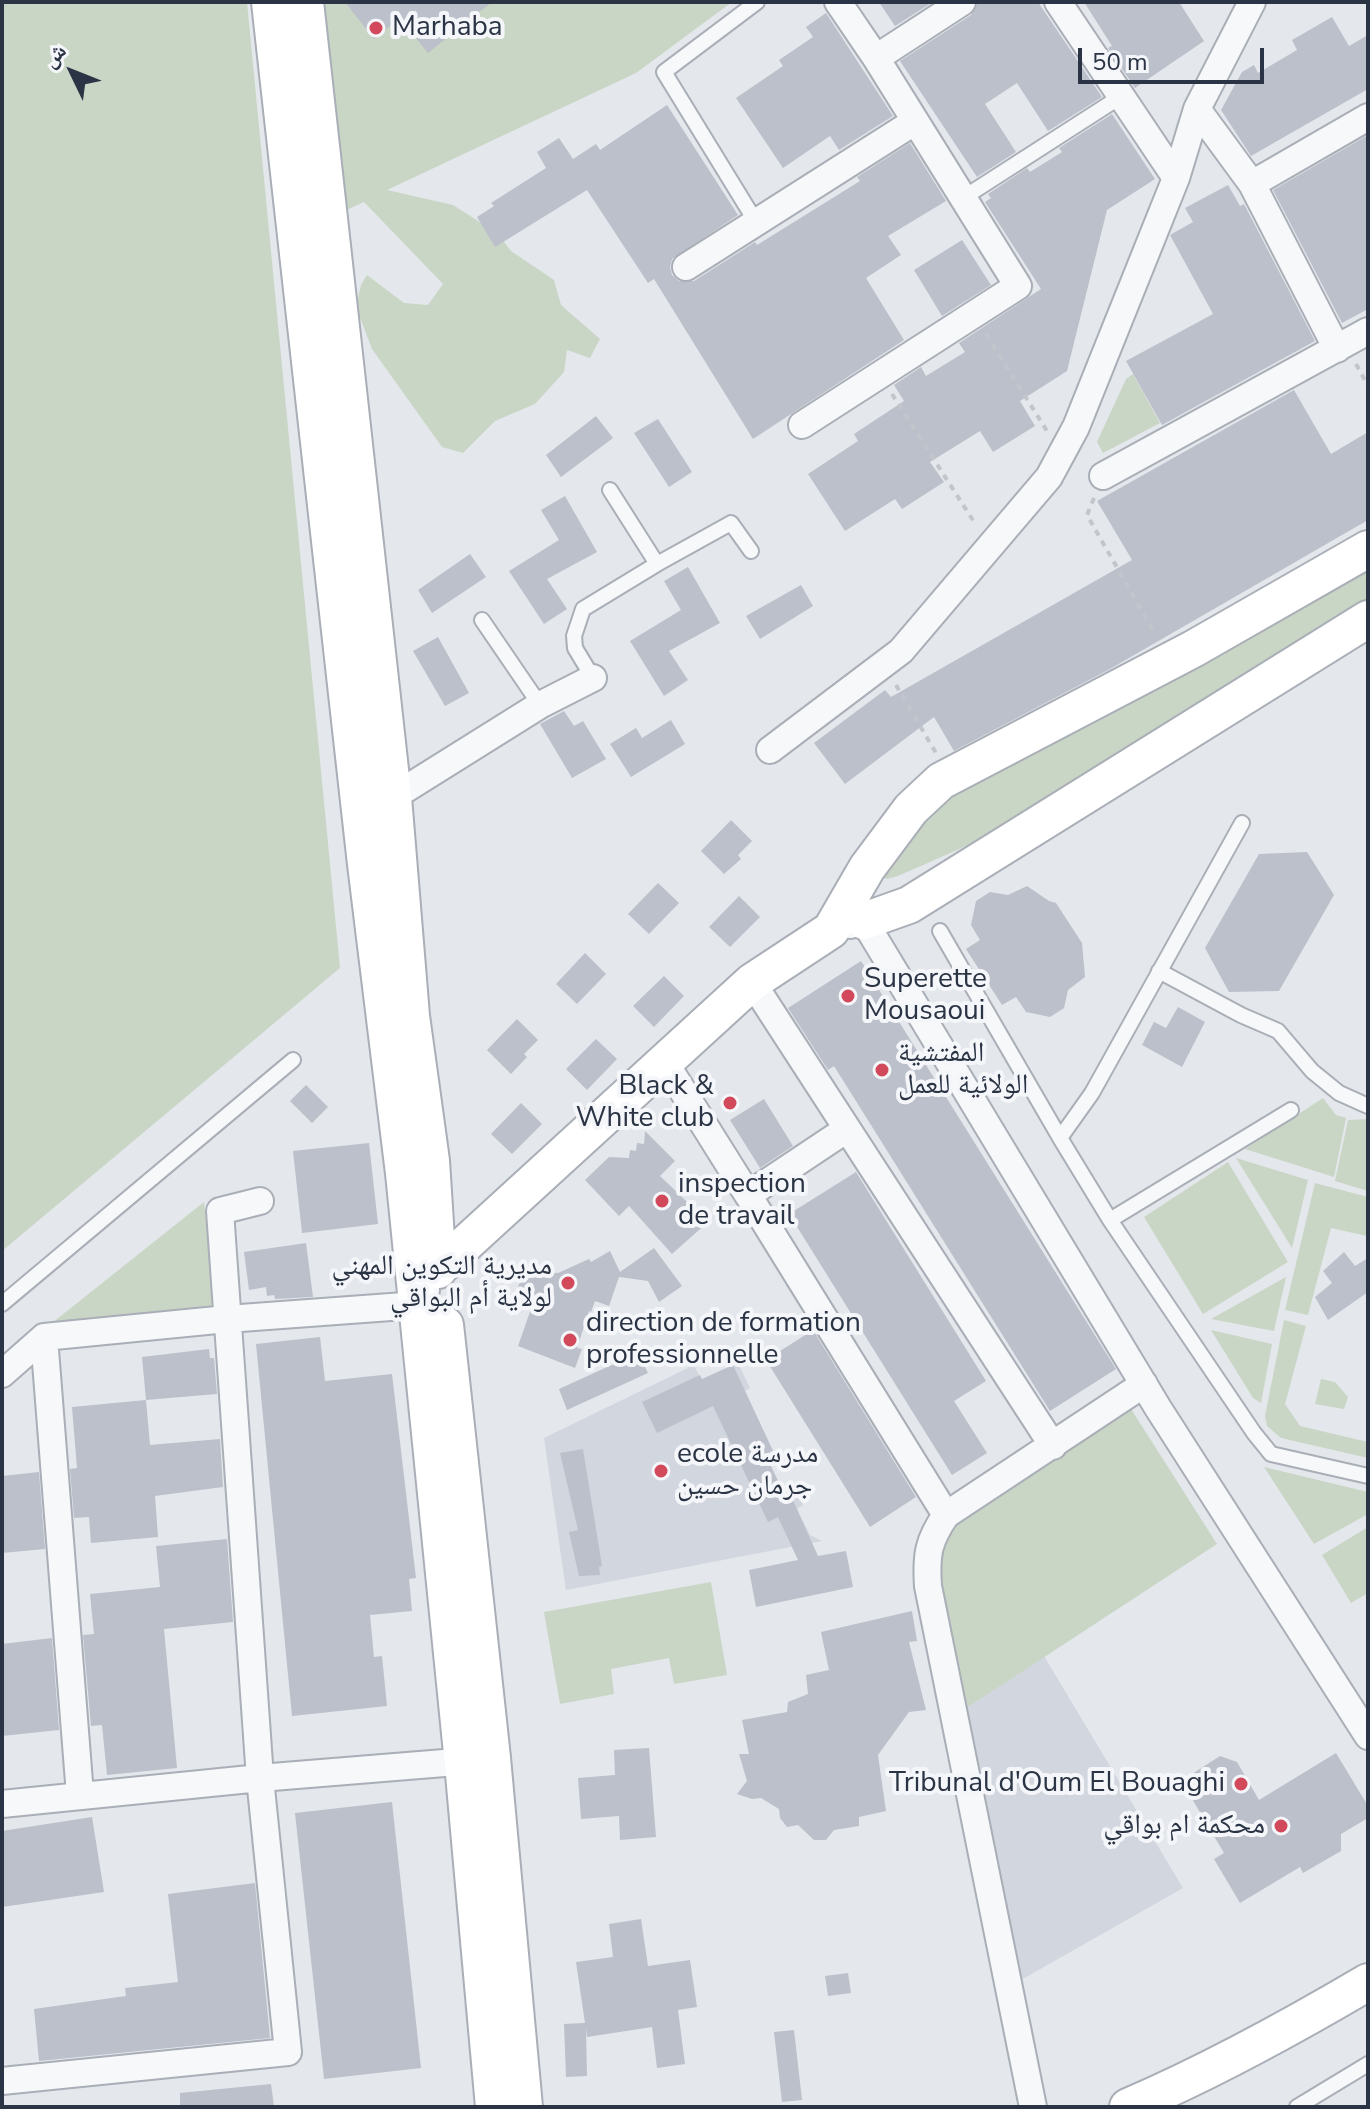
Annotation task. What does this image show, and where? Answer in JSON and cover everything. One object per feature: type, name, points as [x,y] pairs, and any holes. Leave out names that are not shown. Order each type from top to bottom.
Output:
[{"type":"main road","points":[[270,2],[418,1305],[524,2107]]},
{"type":"main road","points":[[305,2],[393,797],[411,1016],[431,1161],[478,1761],[494,2107]]},
{"type":"main road","points":[[847,925],[867,868],[911,809],[949,777],[1170,661],[1368,549]]},
{"type":"main road","points":[[438,1269],[752,982],[847,925],[909,905],[1368,619]]},
{"type":"main road","points":[[1128,2107],[1196,2078],[1282,2033],[1368,1982]]},
{"type":"street","points":[[802,425],[1018,286],[838,2]]},
{"type":"street","points":[[876,58],[962,2]]},
{"type":"street","points":[[1058,2],[1176,178]]},
{"type":"street","points":[[770,750],[901,651],[1049,477],[1076,427],[1176,178],[1197,109],[1252,2]]},
{"type":"street","points":[[1197,109],[1252,184],[1337,349]]},
{"type":"street","points":[[1252,184],[1368,117]]},
{"type":"street","points":[[686,267],[914,122]]},
{"type":"street","points":[[1103,476],[1368,331]]},
{"type":"street","points":[[393,797],[540,705],[593,678]]},
{"type":"street","points":[[847,925],[1368,1736]]},
{"type":"street","points":[[752,982],[1053,1446]]},
{"type":"street","points":[[664,1061],[946,1515]]},
{"type":"street","points":[[748,1195],[847,1129]]},
{"type":"street","points":[[2,2081],[288,2052],[260,1778],[220,1211],[260,1201]]},
{"type":"street","points":[[2,1374],[44,1337],[418,1305],[438,1269]]},
{"type":"street","points":[[44,1337],[80,1795]]},
{"type":"street","points":[[1033,2107],[928,1586],[926,1559],[933,1533],[946,1515],[1144,1384]]},
{"type":"street","points":[[2,1804],[260,1778],[478,1761]]},
{"type":"lane","points":[[756,222],[664,72],[757,2]]},
{"type":"lane","points":[[963,198],[1120,97]]},
{"type":"lane","points":[[610,490],[657,564]]},
{"type":"lane","points":[[593,678],[575,648],[574,636],[583,609],[731,523],[751,551]]},
{"type":"lane","points":[[482,620],[540,705]]},
{"type":"lane","points":[[1060,1138],[1092,1093],[1242,823]]},
{"type":"lane","points":[[940,931],[1110,1220],[1254,1433],[1271,1454],[1368,1476]]},
{"type":"lane","points":[[1159,971],[1278,1031],[1312,1071],[1339,1093],[1368,1106]]},
{"type":"lane","points":[[2,1304],[293,1060]]},
{"type":"lane","points":[[1110,1220],[1291,1110]]},
{"type":"lane","points":[[1297,2107],[1368,2064]]},
{"type":"path","points":[[974,315],[1062,453]]},
{"type":"path","points":[[880,375],[990,547]]},
{"type":"path","points":[[1103,476],[1087,515],[1170,661]]},
{"type":"path","points":[[884,665],[949,777]]},
{"type":"shaded area","name":"ecole مدرسة جرمان حسين","points":[[738,1363],[750,1388],[745,1391],[773,1451],[766,1455],[781,1487],[787,1498],[797,1493],[803,1505],[797,1509],[810,1535],[822,1541],[566,1590],[544,1438],[694,1365],[701,1380]]},
{"type":"shaded area","points":[[1044,1656],[1183,1888],[1021,1980],[965,1709]]},
{"type":"green space","points":[[2,2],[247,2],[340,968],[2,1251]]},
{"type":"green space","points":[[314,2],[732,2],[636,73],[387,190],[453,205],[497,233],[511,251],[554,280],[561,305],[600,339],[590,358],[567,350],[564,372],[535,404],[495,421],[463,453],[442,447],[372,349],[356,307],[361,285],[367,275],[404,303],[428,305],[443,284],[364,202],[338,214]]},
{"type":"green space","points":[[1133,374],[1160,423],[1103,453],[1097,442],[1126,379]]},
{"type":"green space","points":[[1368,565],[1368,607],[1100,774],[964,847],[898,876],[881,877],[925,810]]},
{"type":"green space","points":[[1323,1098],[1336,1115],[1346,1118],[1334,1177],[1245,1149]]},
{"type":"green space","points":[[1368,1119],[1368,1191],[1335,1181],[1348,1120]]},
{"type":"green space","points":[[1236,1158],[1308,1180],[1292,1248]]},
{"type":"green space","points":[[1228,1162],[1288,1262],[1203,1314],[1144,1217]]},
{"type":"green space","points":[[1315,1183],[1368,1197],[1368,1233],[1367,1236],[1331,1228],[1308,1315],[1285,1310]]},
{"type":"green space","points":[[204,1202],[216,1312],[52,1323]]},
{"type":"green space","points":[[1286,1277],[1274,1331],[1211,1319]]},
{"type":"green space","points":[[1284,1320],[1306,1326],[1285,1404],[1300,1426],[1368,1442],[1368,1458],[1281,1438],[1267,1426],[1265,1416]]},
{"type":"green space","points":[[1211,1330],[1272,1344],[1261,1403],[1253,1398]]},
{"type":"green space","points":[[1321,1379],[1335,1382],[1348,1397],[1344,1409],[1315,1404]]},
{"type":"green space","points":[[1124,1398],[1217,1544],[965,1709],[937,1576],[946,1515]]},
{"type":"green space","points":[[1264,1467],[1368,1492],[1368,1514],[1314,1544]]},
{"type":"green space","points":[[1368,1527],[1368,1593],[1351,1603],[1322,1555]]},
{"type":"green space","points":[[711,1582],[727,1675],[674,1684],[669,1658],[611,1669],[614,1694],[560,1704],[544,1612]]},
{"type":"building","points":[[345,2],[492,2],[428,53],[400,18],[374,39]]},
{"type":"building","points":[[879,2],[933,2],[895,26]]},
{"type":"building","points":[[978,2],[1038,2],[1102,97],[1048,131],[1017,83],[985,104],[1016,152],[977,177],[900,61],[971,15]]},
{"type":"building","points":[[1084,2],[1179,2],[1204,41],[1135,88],[1108,48],[1112,46]]},
{"type":"building","points":[[826,13],[893,116],[839,150],[830,136],[783,168],[736,98],[783,66],[779,60],[813,37],[806,27]]},
{"type":"building","points":[[1332,17],[1349,46],[1368,35],[1368,89],[1251,156],[1221,110],[1242,72],[1254,65],[1258,73],[1297,50],[1292,40]]},
{"type":"building","points":[[667,105],[738,215],[672,259],[672,275],[679,281],[694,281],[755,242],[757,245],[860,181],[857,177],[910,143],[946,201],[888,236],[901,255],[866,278],[904,340],[753,439],[654,279],[648,283],[587,190],[495,247],[477,217],[494,206],[491,203],[546,168],[537,152],[559,138],[573,159],[596,144],[600,150]]},
{"type":"building","points":[[1112,114],[1155,179],[1107,210],[1067,371],[1020,401],[1035,426],[993,452],[980,431],[930,462],[944,482],[902,509],[895,499],[845,531],[808,474],[858,441],[854,434],[904,401],[894,385],[921,367],[926,376],[965,352],[959,343],[1041,289],[985,202],[991,198],[988,194],[1027,168],[1030,172],[1062,152],[1059,148]]},
{"type":"building","points":[[1368,135],[1368,309],[1342,323],[1273,190]]},
{"type":"building","points":[[1228,185],[1240,206],[1244,204],[1315,341],[1162,425],[1126,361],[1213,314],[1170,235],[1193,222],[1185,208]]},
{"type":"building","points":[[962,240],[991,285],[942,316],[914,270]]},
{"type":"building","points":[[1294,390],[1331,454],[1368,432],[1368,520],[1110,669],[954,751],[934,717],[845,784],[814,743],[885,690],[891,697],[1132,560],[1097,501]]},
{"type":"building","points":[[596,416],[613,438],[561,477],[546,455]]},
{"type":"building","points":[[658,419],[692,472],[669,487],[634,433]]},
{"type":"building","points":[[565,496],[597,552],[547,579],[567,609],[544,624],[509,571],[559,540],[541,510]]},
{"type":"building","points":[[470,554],[486,577],[432,613],[418,590]]},
{"type":"building","points":[[688,567],[720,623],[669,651],[688,680],[664,696],[630,641],[681,610],[664,581]]},
{"type":"building","points":[[801,585],[813,606],[760,639],[746,616]]},
{"type":"building","points":[[438,637],[469,693],[445,706],[413,651]]},
{"type":"building","points":[[564,711],[574,726],[583,721],[606,759],[572,778],[540,724]]},
{"type":"building","points":[[671,720],[685,744],[631,777],[610,744],[636,728],[642,738]]},
{"type":"building","points":[[731,820],[752,841],[738,855],[741,859],[724,874],[701,851]]},
{"type":"building","points":[[1307,852],[1334,895],[1279,991],[1229,992],[1205,948],[1259,854]]},
{"type":"building","points":[[658,883],[679,903],[649,934],[628,914]]},
{"type":"building","points":[[1027,886],[1056,903],[1082,943],[1085,977],[1068,990],[1064,1008],[1050,1017],[1026,1012],[1016,997],[1002,1005],[966,949],[980,940],[971,925],[976,901],[990,892],[1008,895]]},
{"type":"building","points":[[739,896],[760,917],[730,947],[709,927]]},
{"type":"building","points":[[585,953],[606,974],[577,1004],[556,984]]},
{"type":"building","points":[[861,961],[1116,1369],[1050,1411],[834,1066],[828,1070],[788,1008]]},
{"type":"building","points":[[664,976],[684,996],[654,1027],[633,1006]]},
{"type":"building","points":[[1178,1007],[1205,1022],[1182,1067],[1142,1045],[1154,1022],[1166,1028]]},
{"type":"building","points":[[517,1019],[538,1040],[511,1074],[487,1050]]},
{"type":"building","points":[[596,1039],[617,1059],[587,1090],[566,1069]]},
{"type":"building","points":[[306,1085],[328,1107],[312,1123],[290,1101]]},
{"type":"building","points":[[764,1099],[793,1146],[760,1168],[730,1120]]},
{"type":"building","points":[[521,1103],[542,1124],[512,1154],[491,1134]]},
{"type":"building","points":[[645,1131],[675,1161],[660,1176],[708,1222],[672,1254],[629,1206],[619,1216],[585,1180],[609,1157],[629,1158],[630,1150],[636,1151],[637,1143],[644,1144]]},
{"type":"building","points":[[369,1143],[378,1224],[302,1233],[293,1151]]},
{"type":"building","points":[[856,1172],[986,1381],[954,1401],[987,1453],[952,1475],[789,1214]]},
{"type":"building","points":[[306,1243],[313,1297],[275,1299],[274,1295],[267,1296],[266,1287],[249,1290],[244,1252]]},
{"type":"building","points":[[654,1248],[682,1286],[659,1302],[648,1281],[619,1277],[609,1306],[595,1301],[589,1311],[577,1348],[582,1349],[575,1368],[518,1346],[532,1306],[518,1288],[526,1273],[558,1273],[589,1259],[591,1262],[610,1251],[620,1272]]},
{"type":"building","points":[[1344,1252],[1355,1266],[1368,1258],[1368,1292],[1328,1320],[1315,1297],[1332,1283],[1323,1271]]},
{"type":"building","points":[[813,1330],[916,1497],[870,1527],[766,1360]]},
{"type":"building","points":[[320,1337],[325,1381],[392,1374],[416,1578],[409,1579],[412,1611],[370,1615],[374,1657],[382,1656],[387,1706],[292,1716],[256,1344]]},
{"type":"building","points":[[209,1349],[210,1358],[214,1358],[217,1394],[146,1400],[142,1357]]},
{"type":"building","points":[[638,1353],[648,1373],[567,1410],[559,1389]]},
{"type":"building","points":[[733,1365],[773,1451],[765,1454],[786,1498],[791,1496],[818,1556],[846,1551],[853,1587],[756,1607],[749,1570],[798,1560],[778,1517],[768,1522],[713,1406],[657,1433],[642,1402],[700,1375],[702,1379]]},
{"type":"building","points":[[146,1400],[150,1445],[220,1439],[223,1487],[155,1496],[158,1537],[91,1543],[89,1517],[74,1518],[70,1469],[77,1468],[72,1407]]},
{"type":"building","points":[[583,1449],[602,1566],[599,1567],[600,1575],[579,1576],[569,1532],[578,1530],[560,1453]]},
{"type":"building","points":[[39,1472],[45,1549],[2,1553],[2,1476]]},
{"type":"building","points":[[227,1539],[233,1622],[164,1629],[177,1768],[107,1775],[102,1725],[91,1726],[83,1635],[94,1634],[90,1594],[160,1587],[156,1546]]},
{"type":"building","points":[[912,1611],[917,1641],[909,1642],[926,1710],[909,1712],[878,1755],[886,1811],[859,1817],[859,1826],[834,1830],[826,1840],[814,1840],[798,1825],[787,1827],[780,1818],[779,1809],[761,1798],[752,1799],[737,1794],[747,1781],[739,1754],[749,1754],[742,1720],[787,1712],[788,1702],[808,1694],[806,1675],[829,1670],[821,1632]]},
{"type":"building","points":[[52,1638],[59,1730],[2,1736],[2,1644]]},
{"type":"building","points":[[649,1748],[656,1837],[620,1840],[619,1816],[581,1819],[578,1778],[615,1775],[614,1750]]},
{"type":"building","name":"محكمة ام بواقي","points":[[1336,1753],[1368,1806],[1368,1818],[1341,1834],[1341,1851],[1303,1873],[1300,1867],[1240,1903],[1214,1859],[1224,1853],[1188,1792],[1192,1774],[1220,1756],[1237,1762],[1259,1800]]},
{"type":"building","points":[[392,1802],[421,2068],[324,2079],[295,1813]]},
{"type":"building","points":[[92,1817],[104,1892],[2,1907],[2,1831]]},
{"type":"building","points":[[255,1883],[270,2038],[39,2061],[34,2009],[126,1996],[125,1988],[178,1982],[168,1894]]},
{"type":"building","points":[[641,1919],[648,1966],[690,1960],[697,2007],[678,2010],[685,2064],[657,2068],[652,2027],[587,2037],[586,2028],[587,2076],[566,2077],[564,2024],[585,2023],[576,1962],[613,1957],[609,1924]]},
{"type":"building","points":[[848,1973],[851,1993],[828,1996],[825,1976]]},
{"type":"building","points":[[794,2030],[802,2100],[782,2102],[774,2032]]},
{"type":"building","points":[[271,2084],[274,2107],[180,2107],[180,2093]]},
{"type":"place","name":"Marhaba","points":[[376,28]]},
{"type":"place","name":"Superette Mousaoui","points":[[848,996]]},
{"type":"place","name":"المفتشية الولائية للعمل","points":[[882,1070]]},
{"type":"place","name":"Black & White club","points":[[730,1103]]},
{"type":"place","name":"inspection de travail","points":[[662,1201]]},
{"type":"place","name":"مديرية التكوين المهني لولاية أم البواقي","points":[[568,1283]]},
{"type":"place","name":"direction de formation professionnelle","points":[[570,1340]]},
{"type":"place","name":"ecole مدرسة جرمان حسين","points":[[661,1471]]},
{"type":"place","name":"Tribunal d'Oum El Bouaghi","points":[[1241,1784]]},
{"type":"place","name":"محكمة ام بواقي","points":[[1281,1826]]}]
